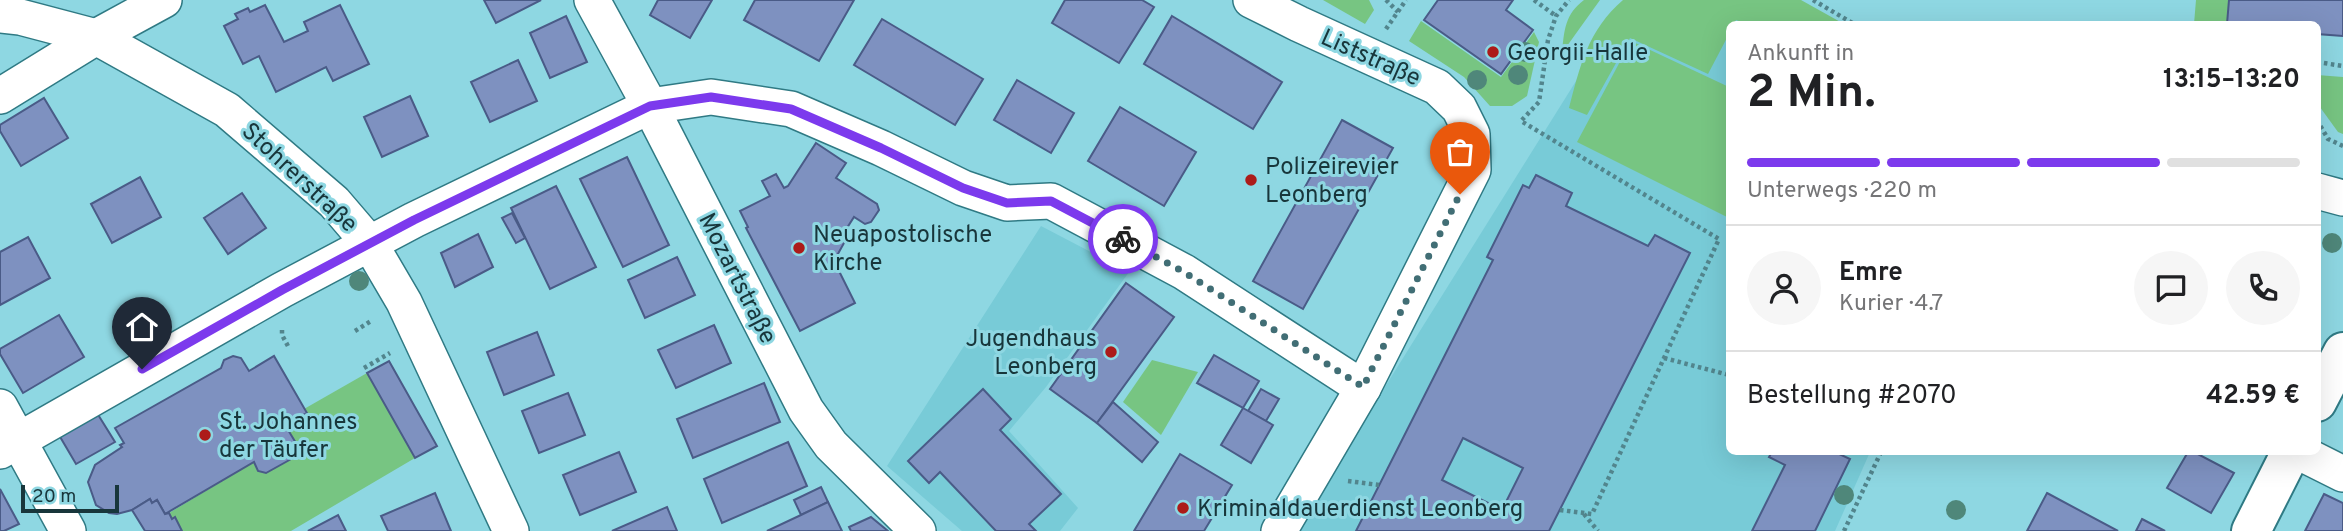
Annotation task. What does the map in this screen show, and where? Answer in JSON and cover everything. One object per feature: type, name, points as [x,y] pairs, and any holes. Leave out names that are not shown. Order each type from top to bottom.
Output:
[{"type":"main road","points":[[2321,394],[2343,352]]},
{"type":"main road","points":[[2251,531],[2289,455]]},
{"type":"street","points":[[0,96],[96,37],[164,0]]},
{"type":"street","name":"Mozartstraße","points":[[592,0],[650,106],[806,410],[831,445],[918,531]]},
{"type":"street","name":"Liststraße","points":[[1251,0],[1437,88],[1459,108],[1472,134],[1473,170],[1363,387]]},
{"type":"street","name":"Stohrerstraße","points":[[0,15],[20,17],[96,37],[228,110],[334,202],[370,244],[419,332],[511,531]]},
{"type":"street","points":[[9,445],[282,290],[414,220],[650,106],[711,97],[791,109],[881,148],[963,188],[1007,203],[1051,201],[1184,272],[1363,387],[1279,531]]},
{"type":"street","points":[[2321,192],[2343,198]]},
{"type":"street","points":[[0,407],[9,445],[68,531]]},
{"type":"street","points":[[2305,455],[2343,474]]},
{"type":"path","points":[[1386,0],[1398,12]]},
{"type":"path","points":[[1534,0],[1556,16]]},
{"type":"path","points":[[1560,510],[1592,514],[1719,239],[1521,121],[1539,102],[1548,40],[1556,16],[1569,0]]},
{"type":"path","points":[[1813,0],[1849,21]]},
{"type":"path","points":[[2321,62],[2343,66]]},
{"type":"path","points":[[2321,127],[2328,139],[2343,146]]},
{"type":"path","points":[[355,331],[371,321]]},
{"type":"path","points":[[282,335],[289,348]]},
{"type":"path","points":[[364,368],[387,355]]},
{"type":"path","points":[[1664,358],[1726,374]]},
{"type":"path","points":[[1844,531],[1878,455]]},
{"type":"path","points":[[1584,513],[1598,531]]},
{"type":"shaded area","points":[[1626,1],[1805,21],[1726,21],[1726,455],[1869,455],[1835,531],[1295,531]]},
{"type":"shaded area","points":[[1041,226],[1129,272],[1046,387],[1009,431],[1078,508],[1060,531],[962,531],[887,466]]},
{"type":"green space","points":[[1323,0],[1369,0],[1374,10],[1365,24]]},
{"type":"green space","points":[[1584,0],[1600,0],[1562,53],[1569,17]]},
{"type":"green space","points":[[1623,0],[1801,0],[1839,21],[1726,21],[1726,40],[1708,74],[1630,38],[1587,115],[1569,108],[1593,36]]},
{"type":"green space","points":[[2196,0],[2229,0],[2227,21],[2194,21]]},
{"type":"green space","points":[[1421,21],[1501,77],[1534,32],[1539,42],[1527,96],[1512,106],[1490,106],[1464,77],[1409,41]]},
{"type":"green space","points":[[1631,41],[1726,86],[1726,216],[1577,142]]},
{"type":"green space","points":[[2321,75],[2343,77],[2343,134],[2338,132],[2321,109]]},
{"type":"green space","points":[[1152,360],[1198,372],[1161,435],[1123,402]]},
{"type":"green space","points":[[367,373],[415,458],[291,531],[182,531],[175,518],[172,519],[169,513],[254,462],[258,471],[266,473],[301,453],[285,425],[306,413],[304,409]]},
{"type":"building","points":[[484,0],[541,0],[496,23]]},
{"type":"building","points":[[658,0],[712,0],[690,38],[650,15]]},
{"type":"building","points":[[755,0],[854,0],[819,61],[744,20]]},
{"type":"building","points":[[1065,0],[1142,0],[1154,7],[1119,63],[1052,23]]},
{"type":"building","name":"Georgii-Halle","points":[[1438,0],[1513,0],[1506,10],[1533,30],[1501,74],[1424,20]]},
{"type":"building","points":[[2229,0],[2343,0],[2343,36],[2321,34],[2321,21],[2227,21]]},
{"type":"building","points":[[265,5],[284,42],[308,31],[304,22],[340,5],[369,64],[333,81],[326,67],[276,92],[259,56],[243,64],[224,26],[238,19],[235,14],[248,8],[250,12]]},
{"type":"building","points":[[566,16],[587,62],[550,78],[530,33]]},
{"type":"building","points":[[1172,16],[1282,82],[1253,129],[1144,64]]},
{"type":"building","points":[[882,19],[983,79],[955,125],[854,65]]},
{"type":"building","points":[[518,60],[537,101],[490,122],[471,82]]},
{"type":"building","points":[[1017,80],[1074,113],[1051,153],[994,120]]},
{"type":"building","points":[[410,96],[428,136],[382,157],[364,117]]},
{"type":"building","points":[[44,98],[68,138],[21,166],[0,131],[0,125]]},
{"type":"building","points":[[1120,107],[1196,152],[1164,206],[1088,161]]},
{"type":"building","points":[[1342,120],[1393,148],[1303,309],[1253,281]]},
{"type":"building","name":"Neuapostolische Kirche","points":[[816,143],[846,163],[836,178],[877,204],[879,210],[871,222],[865,224],[854,217],[847,228],[849,234],[834,261],[855,303],[800,331],[746,228],[748,227],[740,211],[770,196],[762,181],[776,174],[784,188],[788,186]]},
{"type":"building","points":[[627,157],[669,245],[623,267],[580,179]]},
{"type":"building","points":[[1536,175],[1572,193],[1566,206],[1648,246],[1655,235],[1690,253],[1549,531],[1356,531],[1493,260],[1487,257],[1523,185],[1529,188]],"holes":[[[1463,438],[1523,468],[1502,510],[1442,480]]]},
{"type":"building","points":[[140,177],[161,217],[112,243],[91,204]]},
{"type":"building","points":[[556,186],[596,267],[550,289],[511,208]]},
{"type":"building","points":[[242,193],[266,228],[228,254],[204,218]]},
{"type":"building","points":[[512,213],[525,238],[516,243],[502,218]]},
{"type":"building","points":[[478,234],[493,267],[455,287],[441,253]]},
{"type":"building","points":[[28,237],[50,278],[0,305],[0,252]]},
{"type":"building","points":[[677,257],[695,295],[645,318],[628,280]]},
{"type":"building","points":[[1126,283],[1174,317],[1097,423],[1050,389]]},
{"type":"building","points":[[59,315],[84,357],[23,393],[0,354],[0,349]]},
{"type":"building","points":[[714,325],[731,363],[676,388],[658,350]]},
{"type":"building","points":[[537,332],[554,375],[504,395],[487,352]]},
{"type":"building","points":[[1214,355],[1259,381],[1243,408],[1197,383]]},
{"type":"building","name":"St. Johannes der Täufer","points":[[233,356],[241,358],[249,371],[274,356],[307,413],[285,425],[302,453],[266,473],[258,471],[254,462],[165,514],[157,500],[152,503],[150,499],[132,510],[117,514],[109,513],[96,505],[88,482],[95,465],[124,443],[115,428],[221,368],[224,360]]},
{"type":"building","points":[[389,361],[437,446],[415,458],[367,373]]},
{"type":"building","points":[[764,383],[780,422],[693,458],[677,419]]},
{"type":"building","points":[[983,389],[1011,419],[1000,430],[1061,494],[1029,524],[1036,531],[996,531],[940,472],[929,483],[908,461]]},
{"type":"building","points":[[1261,389],[1279,399],[1266,421],[1248,411]]},
{"type":"building","points":[[568,393],[585,435],[539,453],[522,411]]},
{"type":"building","points":[[1113,402],[1158,442],[1142,462],[1097,423]]},
{"type":"building","points":[[1243,408],[1273,425],[1251,463],[1221,445]]},
{"type":"building","points":[[97,413],[115,442],[76,464],[59,435]]},
{"type":"building","points":[[788,442],[807,486],[722,523],[704,479]]},
{"type":"building","points":[[619,452],[636,492],[580,515],[563,475]]},
{"type":"building","name":"Kriminaldauerdienst Leonberg","points":[[1180,454],[1232,485],[1204,531],[1134,531]]},
{"type":"building","points":[[1841,455],[1850,459],[1815,531],[1752,531],[1785,465],[1769,457]]},
{"type":"building","points":[[2186,455],[2200,455],[2234,473],[2211,513],[2167,488]]},
{"type":"building","points":[[821,487],[828,502],[801,515],[794,500]]},
{"type":"building","points":[[0,489],[19,524],[4,531],[0,531]]},
{"type":"building","points":[[435,493],[451,531],[388,531],[381,516]]},
{"type":"building","points":[[2047,493],[2118,531],[2027,531]]},
{"type":"building","points":[[2324,494],[2343,503],[2343,531],[2305,531]]},
{"type":"building","points":[[150,499],[152,503],[157,500],[165,514],[169,513],[172,519],[175,517],[182,531],[145,531],[132,510]]},
{"type":"building","points":[[828,502],[842,531],[767,531],[801,515]]},
{"type":"building","points":[[667,507],[677,531],[612,531]]},
{"type":"building","points":[[338,515],[346,531],[308,531]]},
{"type":"building","points":[[871,517],[888,531],[851,531],[849,527]]},
{"type":"building","points":[[2142,519],[2165,531],[2136,531]]},
{"type":"way so far","points":[[1123,239],[1184,272],[1363,387],[1460,194]]},
{"type":"place","name":"Georgii-Halle","points":[[1493,52]]},
{"type":"place","name":"Polizeirevier Leonberg","points":[[1251,180]]},
{"type":"place","name":"Neuapostolische Kirche","points":[[799,248]]},
{"type":"place","name":"Jugendhaus Leonberg","points":[[1111,352]]},
{"type":"place","name":"St. Johannes der Täufer","points":[[205,435]]},
{"type":"place","name":"Kriminaldauerdienst Leonberg","points":[[1183,508]]},
{"type":"route","points":[[142,369],[414,220],[650,106],[711,97],[791,109],[881,148],[963,188],[1007,203],[1051,201],[1123,239]]}]
